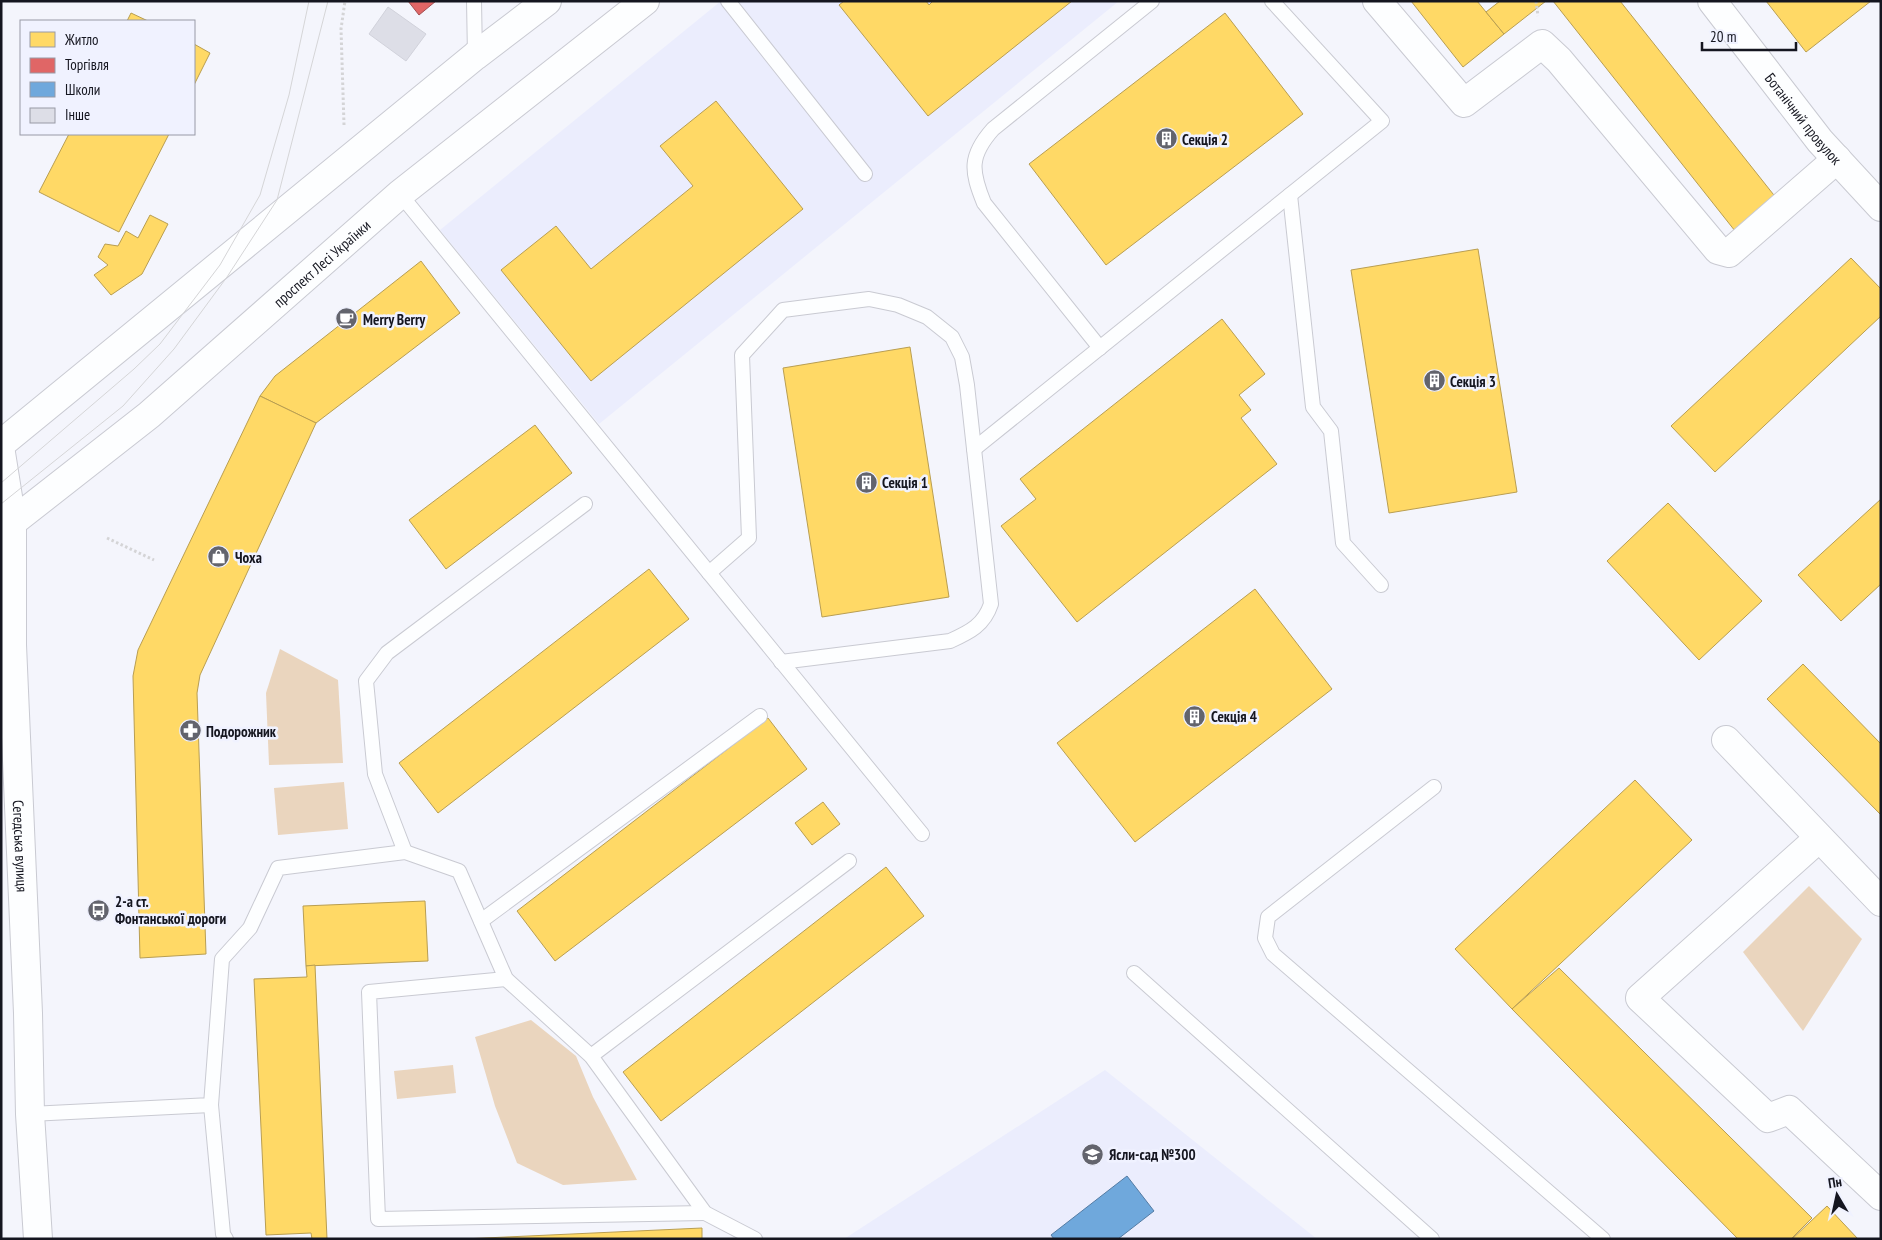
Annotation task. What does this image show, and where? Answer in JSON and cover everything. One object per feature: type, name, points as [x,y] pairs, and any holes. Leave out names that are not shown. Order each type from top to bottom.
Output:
[{"type":"main road","points":[[1,444],[475,56],[547,1]]},
{"type":"main road","name":"проспект Лесі Українки","points":[[7,526],[149,415],[400,194],[645,1]]},
{"type":"main road","points":[[1377,1],[1464,103],[1542,44],[1560,60],[1718,250],[1729,253],[1837,160]]},
{"type":"main road","name":"Ботанічний провулок","points":[[1712,1],[1820,141],[1881,207]]},
{"type":"main road","name":"Сегедська вулиця","points":[[1,454],[7,526],[28,1013],[30,1114],[38,1239]]},
{"type":"main road","points":[[1726,740],[1881,902]]},
{"type":"main road","points":[[1819,838],[1640,998],[1768,1118],[1789,1110],[1881,1196]]},
{"type":"lane","points":[[474,1],[475,56]]},
{"type":"lane","points":[[728,1],[866,174]]},
{"type":"lane","points":[[1100,348],[984,203],[975,182],[974,162],[980,144],[994,129],[1152,1]]},
{"type":"lane","points":[[974,449],[1382,121],[1272,1]]},
{"type":"lane","points":[[400,194],[922,834]]},
{"type":"lane","points":[[1290,195],[1313,407],[1331,431],[1343,543],[1381,585]]},
{"type":"lane","points":[[708,573],[749,538],[742,355],[782,310],[869,299],[898,304],[927,317],[952,337],[962,357],[974,449],[991,604],[986,618],[972,631],[950,641],[781,662]]},
{"type":"lane","points":[[405,852],[375,774],[366,682],[387,653],[585,504]]},
{"type":"lane","points":[[481,921],[760,716]]},
{"type":"lane","points":[[1434,786],[1268,918],[1265,938],[1273,954],[1603,1239]]},
{"type":"lane","points":[[226,1239],[223,1234],[211,1105],[222,959],[250,928],[278,868],[405,852],[459,871],[506,979],[591,1056],[705,1213],[755,1239]]},
{"type":"lane","points":[[591,1056],[849,861]]},
{"type":"lane","points":[[1134,973],[1432,1239]]},
{"type":"lane","points":[[506,979],[369,992],[378,1219],[705,1213]]},
{"type":"lane","points":[[30,1114],[211,1105]]},
{"type":"path","points":[[344,163],[342,29],[345,1]]},
{"type":"path","points":[[107,538],[154,560]]},
{"type":"shaded area","points":[[721,1],[1119,1],[599,424],[440,230]]},
{"type":"shaded area","points":[[280,649],[338,680],[343,763],[269,765],[266,693]]},
{"type":"shaded area","points":[[344,782],[348,829],[278,835],[274,788]]},
{"type":"shaded area","points":[[1809,886],[1862,939],[1803,1031],[1743,952]]},
{"type":"shaded area","points":[[531,1020],[576,1056],[593,1097],[637,1180],[563,1185],[517,1163],[495,1106],[475,1037]]},
{"type":"shaded area","points":[[453,1065],[456,1093],[397,1099],[394,1071]]},
{"type":"shaded area","name":"Ясли-сад №300","points":[[1105,1070],[1317,1239],[844,1239]]},
{"type":"building: Житло","points":[[844,1],[926,1],[929,5],[933,1],[1072,1],[928,116],[839,5]]},
{"type":"building: Житло","points":[[1411,1],[1477,1],[1504,34],[1463,67]]},
{"type":"building: Житло","points":[[1500,1],[1546,1],[1504,34],[1486,12]]},
{"type":"building: Житло","points":[[1553,1],[1620,1],[1781,204],[1739,236]]},
{"type":"building: Житло","points":[[1766,1],[1871,1],[1806,52]]},
{"type":"building: Житло","points":[[131,13],[146,20],[128,20]]},
{"type":"building: Житло","name":"Секція 2","points":[[1225,13],[1303,114],[1106,265],[1029,164]]},
{"type":"building: Житло","points":[[195,45],[210,53],[195,83]]},
{"type":"building: Житло","points":[[716,101],[803,209],[591,381],[501,270],[556,226],[591,269],[693,186],[660,146]]},
{"type":"building: Житло","points":[[68,135],[168,135],[119,232],[39,192]]},
{"type":"building: Житло","points":[[150,215],[168,224],[142,274],[111,295],[94,275],[108,265],[98,257],[105,244],[118,246],[126,231],[138,238]]},
{"type":"building: Житло","name":"Секція 3","points":[[1478,249],[1517,492],[1389,513],[1351,270]]},
{"type":"building: Житло","points":[[1851,258],[1881,289],[1881,316],[1715,472],[1671,426]]},
{"type":"building: Житло","points":[[421,261],[460,313],[316,423],[260,396],[275,376]]},
{"type":"building: Житло","points":[[1222,319],[1265,374],[1239,395],[1251,410],[1241,418],[1277,464],[1077,622],[1001,526],[1036,499],[1020,479]]},
{"type":"building: Житло","name":"Секція 1","points":[[910,347],[949,597],[822,617],[783,368]]},
{"type":"building: Житло","points":[[260,396],[316,423],[200,675],[197,693],[206,954],[140,958],[133,676],[138,650]]},
{"type":"building: Житло","points":[[535,425],[572,473],[446,569],[409,520]]},
{"type":"building: Житло","points":[[1881,499],[1881,584],[1841,621],[1798,575]]},
{"type":"building: Житло","points":[[1668,503],[1762,601],[1699,660],[1607,561]]},
{"type":"building: Житло","points":[[649,569],[689,619],[438,813],[399,763]]},
{"type":"building: Житло","name":"Секція 4","points":[[1255,589],[1332,689],[1135,842],[1057,743]]},
{"type":"building: Житло","points":[[1803,664],[1881,744],[1881,815],[1767,699]]},
{"type":"building: Житло","points":[[768,718],[807,769],[555,961],[517,911]]},
{"type":"building: Житло","points":[[1635,780],[1692,840],[1512,1009],[1455,949]]},
{"type":"building: Житло","points":[[823,802],[840,824],[812,845],[795,823]]},
{"type":"building: Житло","points":[[886,867],[924,916],[661,1121],[623,1072]]},
{"type":"building: Житло","points":[[425,901],[428,961],[306,966],[303,906]]},
{"type":"building: Житло","points":[[315,965],[327,1239],[312,1239],[311,1233],[266,1235],[254,979],[307,977],[306,966]]},
{"type":"building: Житло","points":[[1559,968],[1812,1218],[1791,1239],[1738,1239],[1512,1009]]},
{"type":"building: Житло","points":[[1827,1206],[1858,1239],[1792,1239]]},
{"type":"building: Житло","points":[[702,1228],[702,1239],[463,1239]]},
{"type":"building: Торгівля","points":[[408,1],[436,1],[419,15]]},
{"type":"building: Школи","points":[[1127,1176],[1154,1211],[1118,1239],[1054,1239],[1051,1235]]},
{"type":"building: Інше","points":[[388,7],[426,34],[406,61],[369,34]]},
{"type":"tram line","points":[[1,483],[134,369],[160,344],[220,265],[260,195],[289,95],[309,1]]},
{"type":"tram line","points":[[1,504],[123,406],[174,349],[227,277],[277,200],[328,1]]},
{"type":"place","name":"Секція 2","points":[[1166,139]]},
{"type":"place","name":"Merry Berry","points":[[347,319]]},
{"type":"place","name":"Секція 3","points":[[1434,381]]},
{"type":"place","name":"Секція 1","points":[[866,482]]},
{"type":"place","name":"Чоха","points":[[219,557]]},
{"type":"place","name":"Секція 4","points":[[1195,716]]},
{"type":"place","name":"Подорожник","points":[[190,731]]},
{"type":"place","name":"2-а ст. Фонтанської дороги","points":[[99,910]]},
{"type":"place","name":"Ясли-сад №300","points":[[1093,1154]]}]
